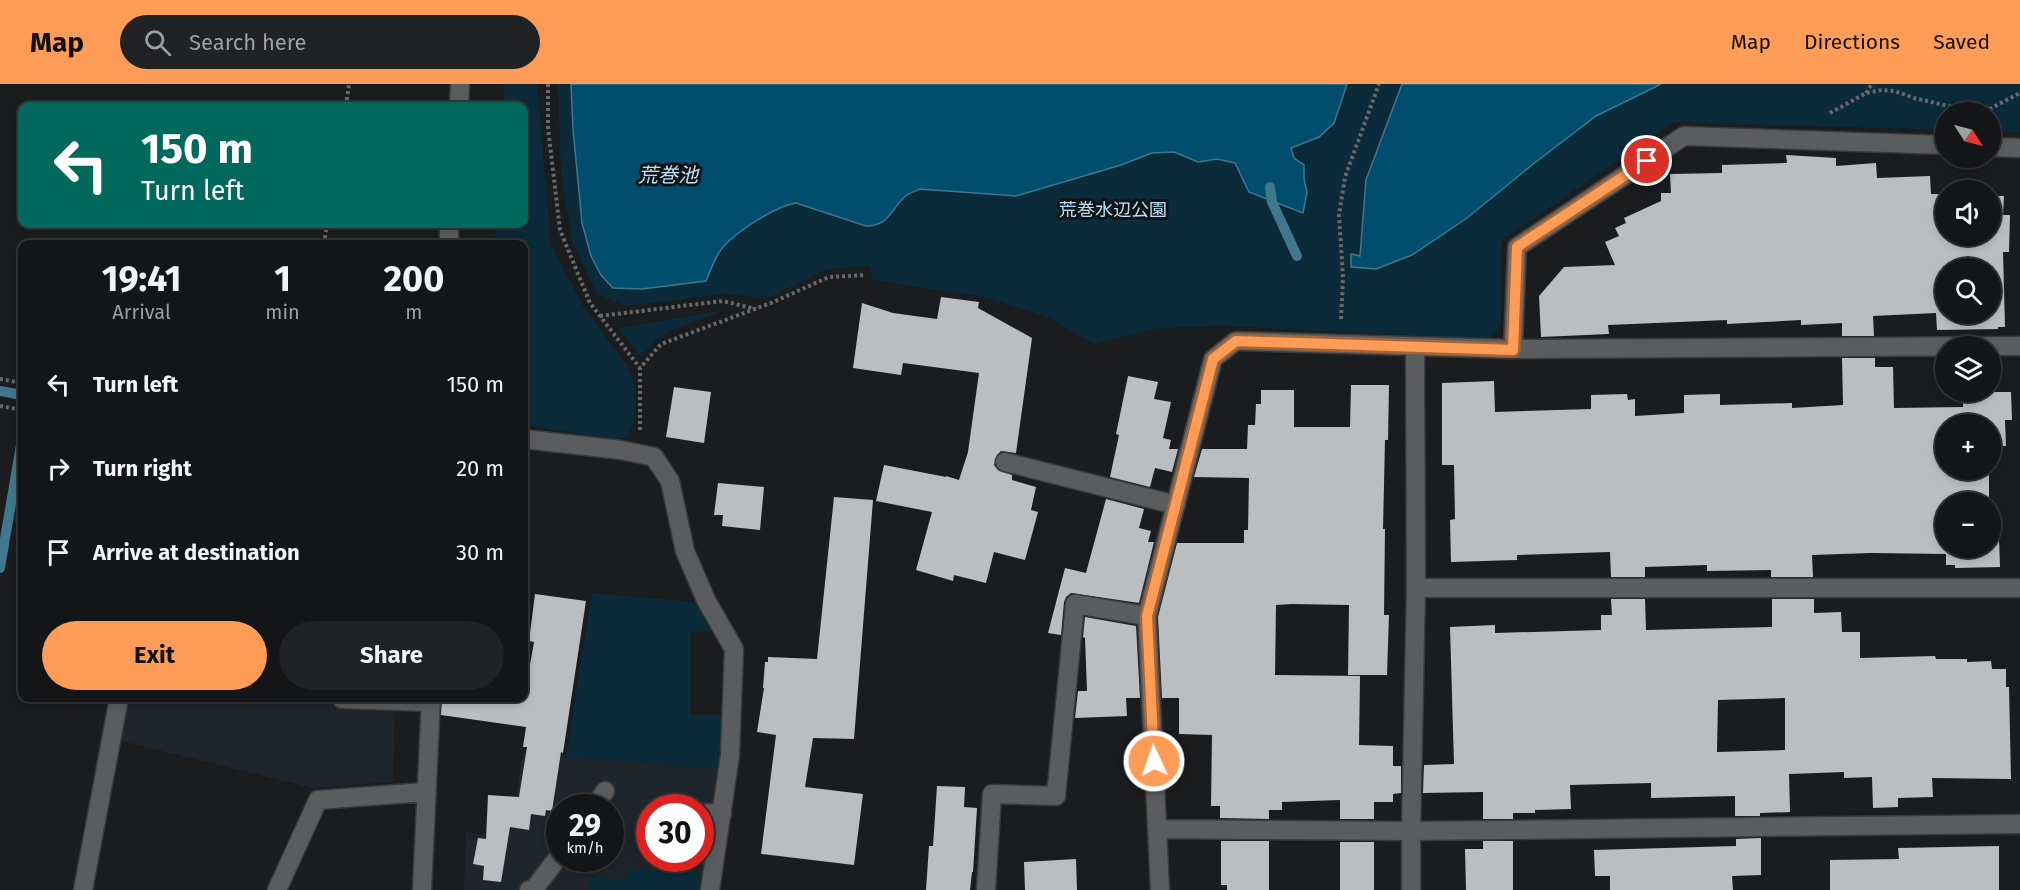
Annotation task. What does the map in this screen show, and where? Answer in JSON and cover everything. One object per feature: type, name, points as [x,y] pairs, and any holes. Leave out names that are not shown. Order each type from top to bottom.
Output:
[{"type":"street","points":[[459,102],[460,84]]},
{"type":"street","points":[[1513,350],[1517,247],[1684,136],[1935,145]]},
{"type":"street","points":[[2001,147],[2020,148]]},
{"type":"street","points":[[1160,890],[1147,616],[1213,359],[1236,341],[1513,350],[2020,346]]},
{"type":"street","points":[[1411,890],[1416,588],[1415,347]]},
{"type":"street","points":[[528,440],[654,457],[670,481],[685,551],[706,600],[734,649],[730,755],[710,890]]},
{"type":"street","points":[[1005,462],[1176,506]]},
{"type":"street","points":[[1416,588],[2020,588]]},
{"type":"street","points":[[986,890],[992,794],[1056,796],[1075,604],[1147,616]]},
{"type":"street","points":[[83,890],[118,702]]},
{"type":"street","points":[[422,890],[430,702]]},
{"type":"street","points":[[277,890],[318,800],[425,792]]},
{"type":"street","points":[[714,814],[722,814]]},
{"type":"street","points":[[1158,829],[1411,831],[2020,824]]},
{"type":"street","points":[[529,890],[534,889],[547,872]]},
{"type":"path","points":[[347,102],[349,84]]},
{"type":"path","points":[[548,84],[548,128],[560,230],[590,303],[640,368],[640,454]]},
{"type":"path","points":[[1340,344],[1343,278],[1339,215],[1345,177],[1379,84]]},
{"type":"path","points":[[1866,93],[1872,84]]},
{"type":"path","points":[[1822,114],[1833,112],[1866,93],[1882,90],[1895,91],[1957,108],[1986,111],[2020,93]]},
{"type":"path","points":[[640,368],[661,344],[756,309],[829,277],[866,275]]},
{"type":"path","points":[[600,316],[723,301],[756,309]]},
{"type":"path","points":[[0,379],[18,382]]},
{"type":"path","points":[[0,406],[18,409]]},
{"type":"shaded area","points":[[125,702],[395,702],[393,782],[312,788],[117,740]]},
{"type":"shaded area","points":[[523,752],[720,769],[714,809],[714,794],[636,794],[636,870],[628,869],[627,880],[592,876],[589,890],[464,890],[466,832],[509,838]]},
{"type":"shaded area","points":[[666,872],[704,872],[704,875]]},
{"type":"green space","points":[[504,84],[537,84],[551,245],[583,306],[628,367],[635,387],[636,406],[633,426],[627,436],[618,440],[528,426],[528,240],[495,240],[496,228],[528,228],[528,102],[503,102]]},
{"type":"green space","name":"荒巻水辺公園","points":[[558,84],[2020,84],[2020,132],[2001,131],[2001,102],[1935,102],[1935,130],[1674,122],[1502,240],[1501,325],[1489,339],[1225,326],[1159,328],[1094,344],[1048,317],[984,297],[872,280],[871,266],[827,269],[772,296],[724,294],[626,306],[597,294],[572,241],[561,173]]},
{"type":"green space","points":[[725,310],[669,331],[657,339],[641,357],[619,328]]},
{"type":"green space","points":[[18,496],[18,523],[12,522]]},
{"type":"green space","points":[[592,593],[694,602],[716,631],[690,632],[690,715],[724,715],[720,769],[566,756]]},
{"type":"green space","points":[[628,869],[636,870],[636,872],[704,875],[702,890],[589,890],[592,876],[627,880]]},
{"type":"water","name":"荒巻池","points":[[571,84],[1347,84],[1334,123],[1319,137],[1291,148],[1294,158],[1304,165],[1307,192],[1303,213],[1249,192],[1235,163],[1217,159],[1198,162],[1174,152],[1152,153],[1121,165],[1016,196],[920,189],[907,195],[886,219],[874,225],[866,226],[796,203],[788,205],[757,220],[729,241],[718,255],[706,281],[642,289],[613,288],[601,275],[591,256],[582,223]]},
{"type":"water","points":[[1402,84],[1661,84],[1596,116],[1467,218],[1412,255],[1376,269],[1351,267],[1351,254],[1360,256],[1366,180]]},
{"type":"building","points":[[1786,155],[1836,158],[1836,166],[1876,163],[1877,178],[1930,176],[1931,194],[1935,194],[1935,246],[2001,246],[2001,196],[2004,196],[2003,215],[2010,215],[2009,252],[2003,252],[2005,327],[1937,330],[1937,324],[2001,324],[2001,258],[1935,258],[1935,313],[1873,316],[1874,336],[1842,336],[1842,323],[1801,325],[1801,320],[1727,324],[1727,320],[1608,325],[1609,334],[1541,337],[1539,296],[1564,267],[1615,265],[1605,242],[1619,236],[1615,228],[1626,223],[1624,218],[1661,201],[1661,193],[1671,193],[1670,174],[1722,173],[1722,165],[1787,163]]},
{"type":"building","points":[[941,297],[979,302],[978,308],[1032,338],[1016,453],[1001,451],[994,465],[998,470],[1012,475],[1012,480],[1036,487],[1031,510],[1038,512],[1025,560],[994,552],[986,583],[954,575],[953,581],[916,570],[932,512],[876,501],[884,465],[959,480],[968,452],[979,373],[903,363],[901,375],[853,368],[862,303],[893,313],[937,319]]},
{"type":"building","points":[[1842,358],[1875,358],[1875,367],[1893,367],[1894,408],[1963,407],[1963,402],[2001,402],[2001,392],[2011,392],[2012,420],[2005,420],[2006,446],[2001,446],[2001,414],[1935,414],[1935,480],[1989,480],[1989,492],[1935,492],[1935,554],[1812,555],[1813,577],[1771,577],[1771,570],[1707,571],[1707,565],[1645,567],[1645,577],[1611,577],[1610,552],[1517,555],[1517,560],[1451,562],[1450,520],[1455,519],[1454,465],[1442,465],[1442,383],[1494,381],[1495,412],[1591,409],[1591,395],[1627,394],[1628,400],[1635,399],[1635,416],[1684,413],[1684,395],[1720,394],[1720,405],[1792,403],[1792,408],[1843,405]]},
{"type":"building","points":[[1128,376],[1158,382],[1154,399],[1171,402],[1163,438],[1171,440],[1169,449],[1178,449],[1172,472],[1155,468],[1150,487],[1110,477]]},
{"type":"building","points":[[1351,385],[1389,385],[1383,529],[1385,529],[1384,615],[1389,615],[1387,675],[1348,675],[1349,605],[1292,604],[1276,605],[1275,675],[1360,676],[1359,745],[1393,746],[1393,766],[1401,766],[1401,793],[1393,794],[1393,802],[1374,802],[1374,819],[1340,819],[1340,800],[1282,802],[1282,810],[1269,810],[1269,819],[1220,818],[1220,806],[1211,806],[1212,735],[1179,734],[1179,698],[1162,698],[1158,617],[1177,543],[1244,543],[1244,530],[1248,530],[1249,478],[1194,477],[1202,449],[1247,449],[1248,425],[1255,425],[1256,404],[1261,404],[1261,390],[1294,390],[1294,427],[1350,427]]},
{"type":"building","points":[[674,387],[711,392],[704,443],[666,437]]},
{"type":"building","points":[[718,483],[764,487],[760,530],[722,526],[723,515],[714,515]]},
{"type":"building","points":[[834,497],[873,500],[854,739],[813,738],[805,787],[863,794],[854,865],[761,854],[776,735],[757,732],[764,688],[765,662],[768,662],[768,657],[817,659]]},
{"type":"building","points":[[1106,499],[1144,509],[1139,528],[1151,531],[1148,542],[1154,542],[1139,603],[1071,593],[1064,602],[1061,635],[1048,633],[1065,568],[1086,573]]},
{"type":"building","points":[[1946,558],[2000,558],[2000,567],[1955,568],[1955,565],[1946,565]]},
{"type":"building","points":[[535,594],[586,601],[555,794],[546,794],[545,816],[531,814],[529,830],[510,827],[501,882],[483,880],[484,866],[473,864],[478,838],[486,839],[488,795],[519,797],[527,747],[523,747],[526,727],[441,715],[442,702],[528,702],[528,676],[534,642],[529,641]]},
{"type":"building","points":[[1611,599],[1645,599],[1646,630],[1772,627],[1772,599],[1814,599],[1814,613],[1841,612],[1842,632],[1860,632],[1860,658],[1935,656],[1936,659],[1967,659],[1967,662],[1991,661],[1992,669],[2006,669],[2006,687],[2009,687],[2011,779],[1932,778],[1933,797],[1898,798],[1898,807],[1873,808],[1872,777],[1844,778],[1844,772],[1789,774],[1790,812],[1760,813],[1760,816],[1735,816],[1735,796],[1651,798],[1651,783],[1570,785],[1571,809],[1513,813],[1513,819],[1483,819],[1483,792],[1423,793],[1424,765],[1454,764],[1450,627],[1495,625],[1495,633],[1601,630],[1601,615],[1612,615]],"holes":[[[1785,698],[1785,750],[1717,752],[1718,700]]]},
{"type":"building","points":[[1085,617],[1136,626],[1140,698],[1126,698],[1127,716],[1075,718],[1078,691],[1087,691],[1085,638],[1083,637]]},
{"type":"building","points":[[937,786],[965,787],[964,807],[977,808],[970,890],[926,890],[929,846],[933,846]]},
{"type":"building","points":[[1761,838],[1761,875],[1732,876],[1733,890],[1610,890],[1610,876],[1595,876],[1594,850],[1736,846],[1736,839]]},
{"type":"building","points":[[1221,841],[1269,841],[1269,890],[1227,890],[1227,885],[1221,885]]},
{"type":"building","points":[[1483,841],[1513,841],[1513,890],[1466,890],[1465,849],[1483,849]]},
{"type":"building","points":[[1340,842],[1374,842],[1374,890],[1340,890]]},
{"type":"building","points":[[1999,846],[1999,890],[1830,890],[1830,860],[1899,859],[1898,848]]},
{"type":"building","points":[[1076,859],[1077,890],[1025,890],[1024,862]]},
{"type":"waterway","points":[[1270,187],[1272,202],[1297,256]]},
{"type":"waterway","points":[[0,391],[18,394]]},
{"type":"waterway","points":[[0,568],[18,462]]},
{"type":"route","points":[[1154,761],[1147,616],[1213,359],[1236,341],[1513,350],[1517,247],[1647,161]]}]
